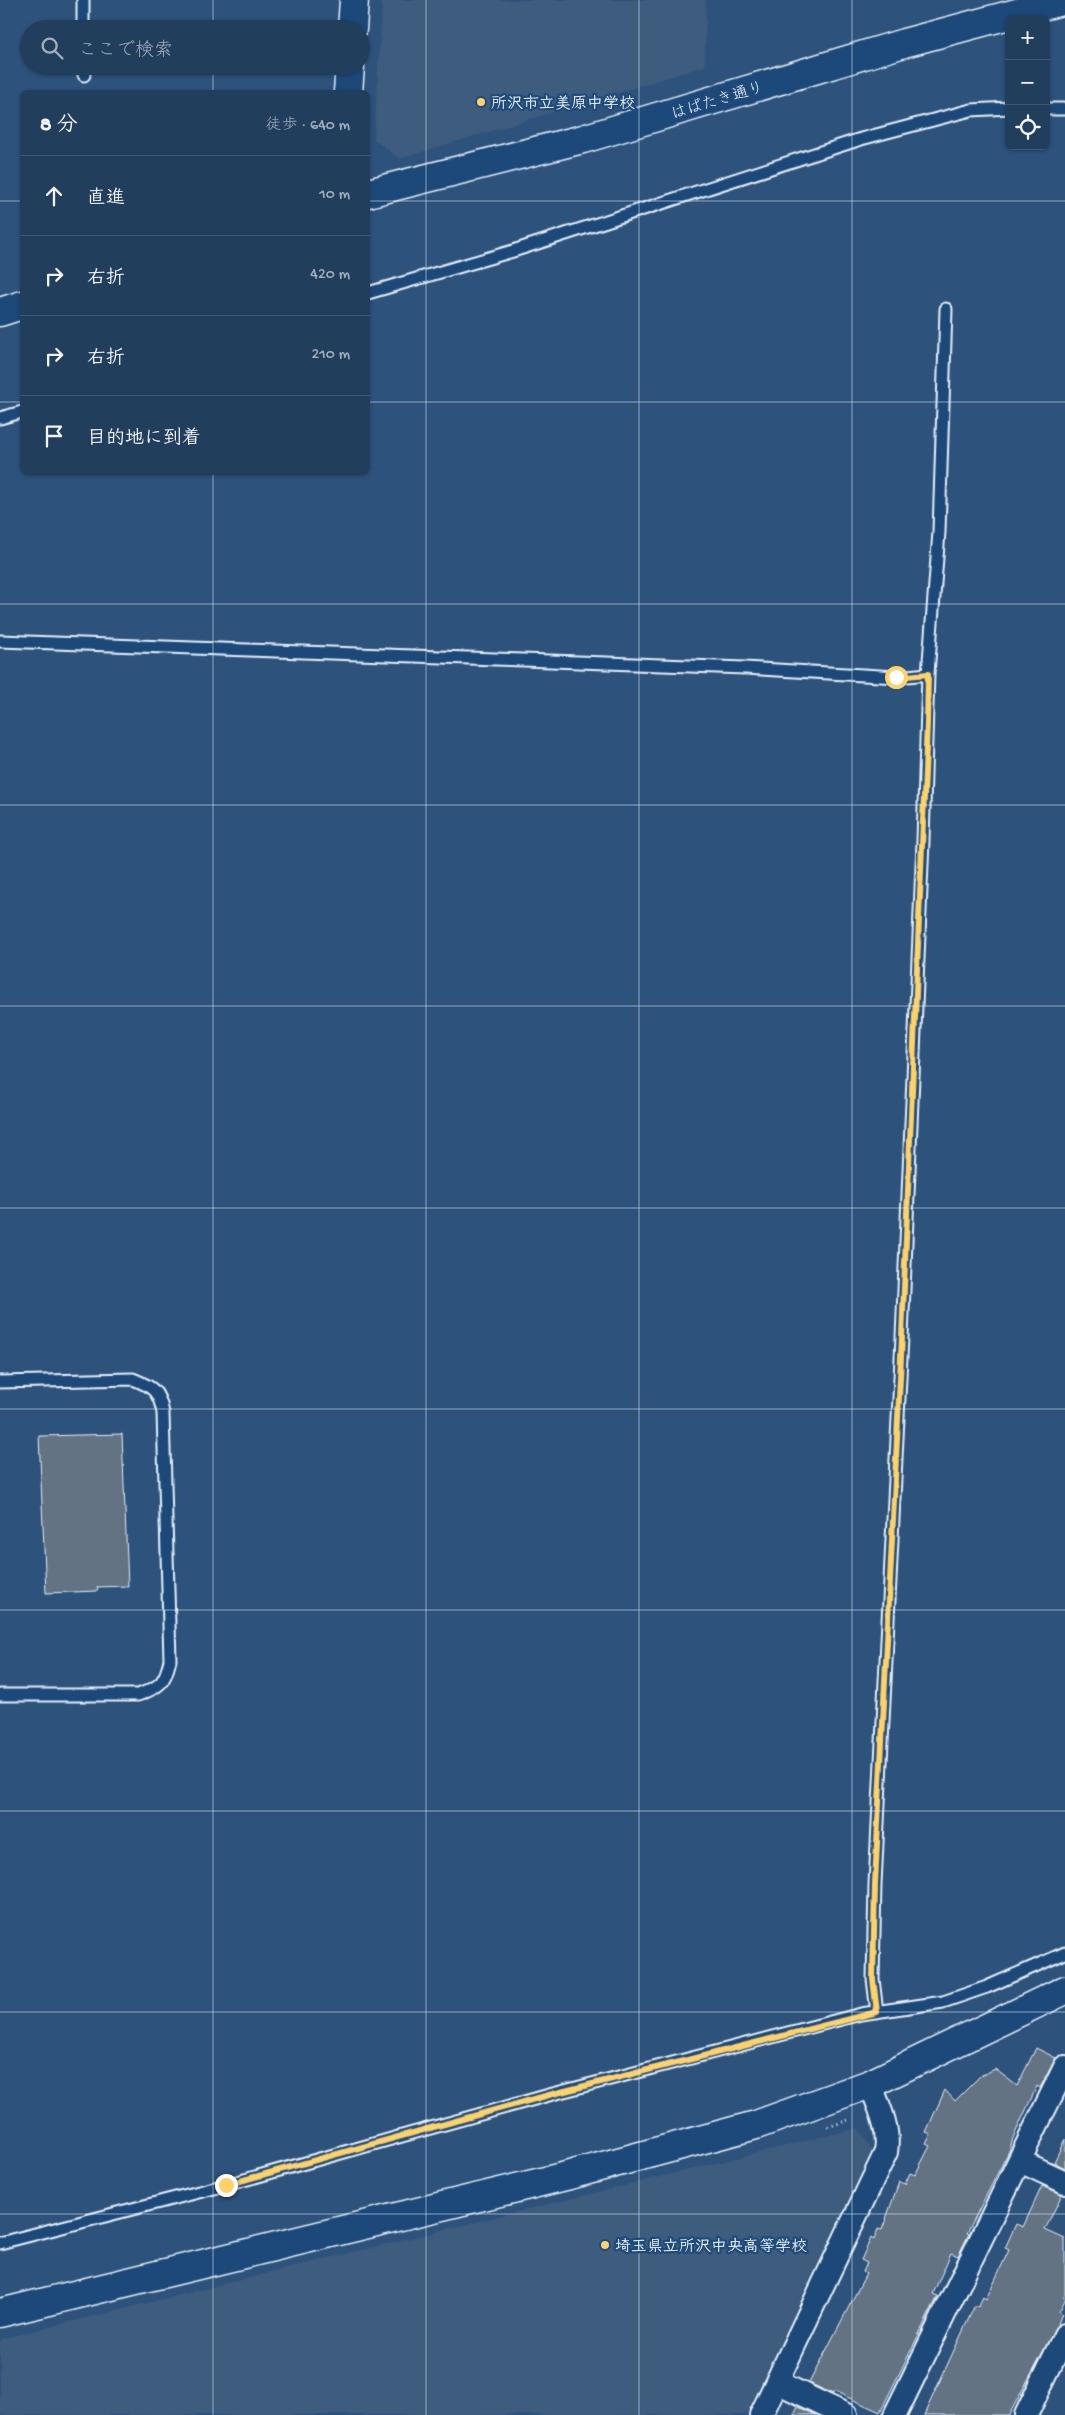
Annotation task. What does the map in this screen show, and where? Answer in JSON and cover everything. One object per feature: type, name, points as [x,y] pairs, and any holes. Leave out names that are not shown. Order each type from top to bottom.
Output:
[{"type":"street","points":[[353,20],[354,0]]},
{"type":"street","name":"はばたき通り","points":[[370,192],[582,139],[904,43],[1065,0]]},
{"type":"street","points":[[348,90],[349,75]]},
{"type":"street","points":[[0,312],[20,306]]},
{"type":"street","points":[[0,2313],[680,2147],[756,2125],[870,2084],[1065,1990]]},
{"type":"street","points":[[895,2415],[1065,2067]]},
{"type":"street","points":[[761,2415],[886,2152],[888,2140],[885,2126],[870,2084]]},
{"type":"street","points":[[1020,2161],[1065,2182]]},
{"type":"street","points":[[1026,2415],[1065,2335]]},
{"type":"street","points":[[777,2382],[846,2415]]},
{"type":"lane","points":[[82,0],[83,20]]},
{"type":"lane","points":[[370,292],[513,251],[861,139],[971,110],[1005,108]]},
{"type":"lane","points":[[1050,109],[1065,109]]},
{"type":"lane","points":[[877,2012],[873,1979],[875,1884],[902,1337],[923,851],[928,674],[939,532],[946,309]]},
{"type":"lane","points":[[0,418],[20,413]]},
{"type":"lane","points":[[0,641],[746,668],[896,677],[928,674]]},
{"type":"lane","points":[[0,1382],[133,1379],[149,1385],[160,1397],[164,1413],[170,1660],[166,1678],[154,1689],[138,1695],[0,1696]]},
{"type":"lane","points":[[0,2243],[226,2185],[549,2095],[877,2012],[943,2002],[987,1987],[1065,1953]]},
{"type":"shaded area","name":"所沢市立美原中学校","points":[[382,0],[706,0],[705,66],[399,159],[374,139]]},
{"type":"shaded area","name":"埼玉県立所沢中央高等学校","points":[[858,2128],[872,2150],[746,2415],[0,2415],[0,2339]]},
{"type":"building","points":[[122,1434],[128,1586],[97,1587],[98,1591],[46,1593],[39,1436]]},
{"type":"building","points":[[1036,2048],[1056,2058],[1040,2088],[1037,2086],[1009,2151],[967,2233],[969,2234],[958,2256],[951,2253],[933,2294],[938,2296],[880,2412],[834,2391],[833,2394],[809,2383],[866,2274],[863,2272],[867,2263],[861,2260],[871,2238],[874,2240],[878,2229],[882,2230],[899,2182],[905,2184],[910,2173],[915,2175],[930,2146],[926,2144],[931,2134],[926,2132],[945,2090],[955,2101],[980,2076],[995,2069],[1017,2086]]},
{"type":"building","points":[[1065,2139],[1065,2168],[1054,2162]]},
{"type":"building","points":[[1042,2186],[1062,2194],[1045,2230],[1065,2239],[1065,2300],[1059,2312],[1062,2313],[1058,2324],[1009,2415],[924,2415],[975,2305],[978,2307],[983,2297],[986,2299],[1009,2250],[1005,2248],[1016,2224],[1023,2227]]},
{"type":"building","points":[[798,2407],[816,2415],[794,2415]]},
{"type":"place","name":"所沢市立美原中学校","points":[[481,102]]},
{"type":"place","name":"埼玉県立所沢中央高等学校","points":[[605,2245]]},
{"type":"route","points":[[226,2185],[549,2095],[788,2035],[861,2014],[877,2012],[873,1979],[875,1884],[902,1337],[923,841],[928,674],[896,677]]}]
